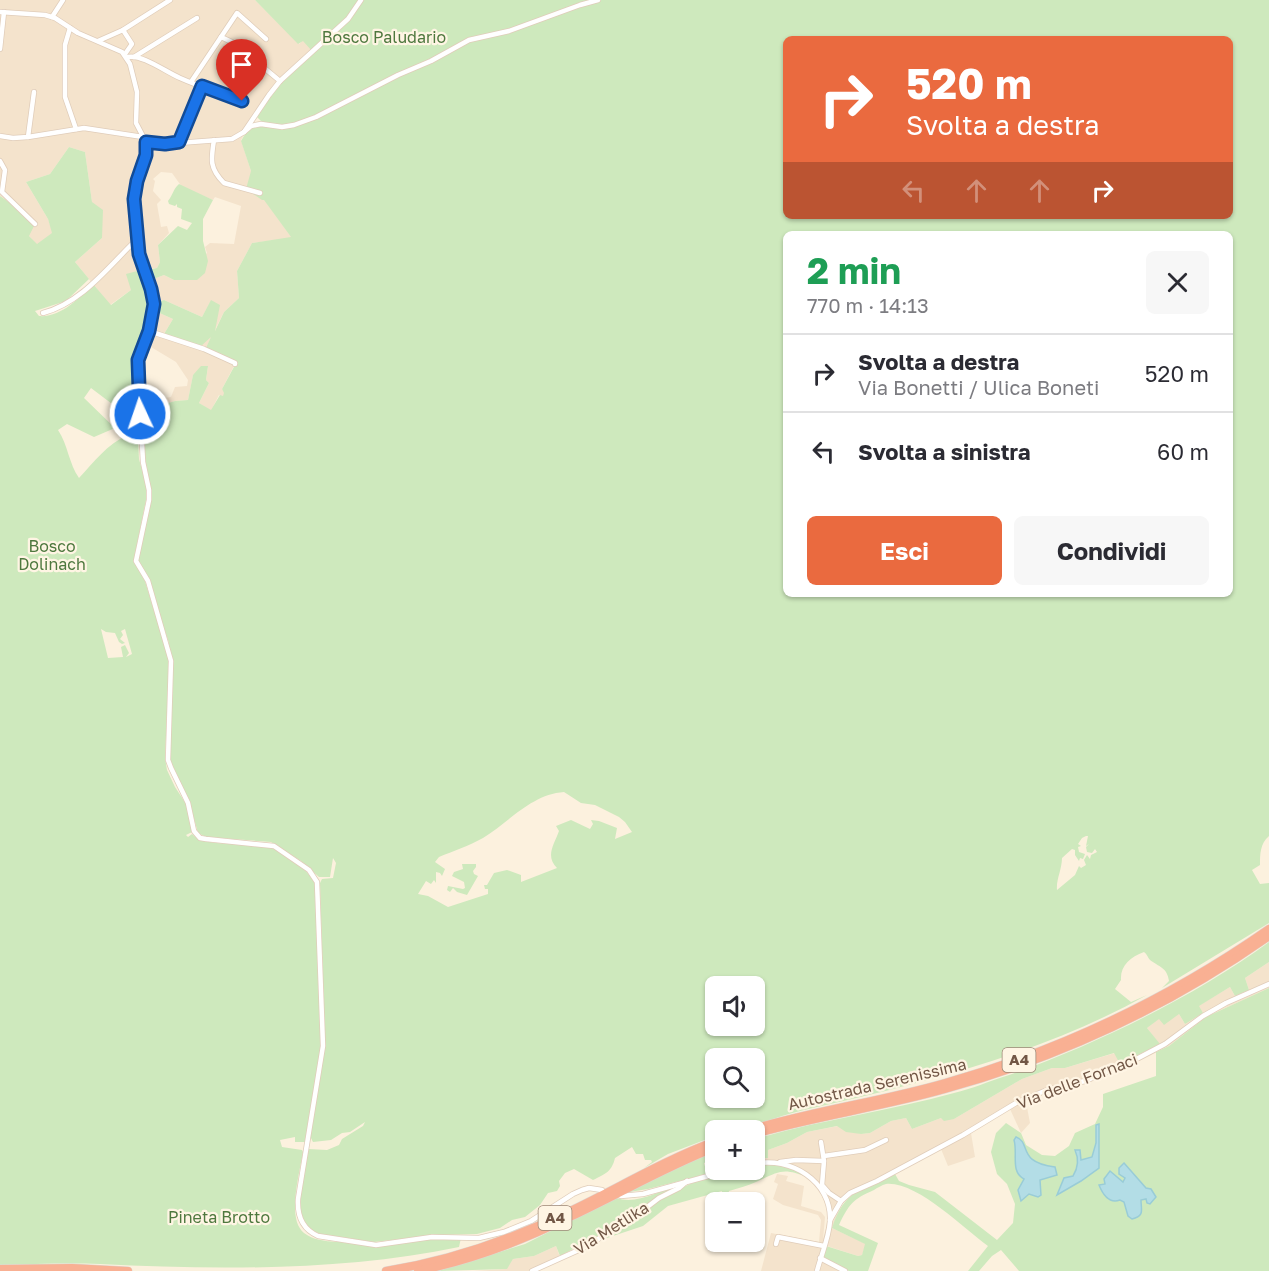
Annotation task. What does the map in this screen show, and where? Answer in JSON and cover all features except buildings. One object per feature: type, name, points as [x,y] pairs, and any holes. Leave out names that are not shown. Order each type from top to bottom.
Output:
[{"type":"highway","name":"Autostrada Serenissima","points":[[765,1126],[923,1089],[1033,1054],[1145,1005],[1201,973],[1269,929]]},
{"type":"highway","name":"Autostrada Serenissima","points":[[765,1131],[924,1095],[992,1076],[1036,1060],[1149,1009],[1204,978],[1269,936]]},
{"type":"highway","name":"A4","points":[[386,1271],[447,1258],[501,1241],[705,1146]]},
{"type":"highway","name":"A4","points":[[418,1271],[467,1258],[528,1236],[657,1173],[705,1153]]},
{"type":"highway","points":[[0,1269],[72,1268],[128,1271]]},
{"type":"street","points":[[52,17],[63,0]]},
{"type":"street","points":[[101,42],[170,0]]},
{"type":"street","points":[[244,132],[280,81],[348,19],[361,0]]},
{"type":"street","points":[[0,136],[28,137],[90,129],[165,144],[232,139],[251,126],[261,124],[282,127],[294,125],[316,117],[469,40],[508,31],[598,0]]},
{"type":"street","points":[[0,49],[2,12],[52,17],[127,56],[242,101]]},
{"type":"street","points":[[191,82],[237,13],[266,39]]},
{"type":"street","points":[[134,57],[197,18]]},
{"type":"street","points":[[70,28],[65,45],[66,97],[76,129]]},
{"type":"street","points":[[123,30],[132,44],[127,56],[138,92],[136,123],[144,140],[146,155],[137,181],[134,199],[136,242],[153,297],[149,331],[139,356],[138,368],[143,462],[149,500],[136,561],[148,581],[169,650],[172,671],[168,760],[188,803],[194,831],[200,838],[274,846],[309,870],[317,882],[323,1046],[298,1208],[302,1222],[311,1233],[318,1236],[376,1245],[432,1237],[472,1238],[492,1235],[540,1216],[573,1194],[589,1188],[602,1190]]},
{"type":"street","points":[[221,36],[280,81]]},
{"type":"street","points":[[179,142],[202,86]]},
{"type":"street","points":[[28,137],[34,92]]},
{"type":"street","points":[[254,118],[261,124]]},
{"type":"street","points":[[214,140],[210,159],[221,180],[224,183],[260,193]]},
{"type":"street","points":[[0,161],[5,170],[2,192],[35,224]]},
{"type":"street","points":[[44,313],[62,307],[73,300],[136,242]]},
{"type":"street","points":[[149,331],[204,349],[235,363]]},
{"type":"street","name":"Via delle Fornaci","points":[[830,1220],[841,1201],[850,1193],[963,1135],[1016,1103],[1047,1090],[1085,1081],[1127,1064],[1165,1044],[1203,1016],[1226,1003],[1269,984]]},
{"type":"street","points":[[779,1162],[824,1158],[865,1150],[886,1140]]},
{"type":"street","points":[[821,1142],[824,1158],[822,1185],[841,1201]]},
{"type":"street","points":[[765,1161],[779,1162],[799,1169],[814,1180],[827,1201],[830,1220],[817,1271]]},
{"type":"street","points":[[621,1196],[634,1196],[705,1176]]},
{"type":"street","name":"Via Metlika","points":[[532,1271],[581,1249],[629,1221],[687,1181]]},
{"type":"street","points":[[776,1244],[778,1237],[824,1246]]},
{"type":"street","points":[[820,1258],[845,1271]]},
{"type":"shaded area","points":[[0,0],[255,0],[299,44],[308,35],[314,46],[254,118],[241,140],[251,171],[264,199],[292,238],[252,243],[237,271],[239,298],[224,312],[204,352],[235,364],[222,389],[225,393],[223,397],[219,395],[211,411],[199,403],[209,383],[206,380],[208,367],[193,375],[188,400],[175,401],[145,411],[131,410],[109,395],[110,381],[122,382],[123,401],[135,398],[144,401],[171,397],[175,387],[187,386],[188,380],[176,362],[146,344],[155,311],[173,319],[164,334],[200,347],[211,301],[202,317],[164,300],[155,303],[151,280],[164,275],[174,280],[207,253],[205,247],[210,243],[234,244],[241,206],[215,197],[213,200],[182,187],[172,173],[161,172],[153,179],[155,181],[153,191],[161,200],[157,204],[161,227],[167,226],[169,233],[158,245],[160,262],[157,268],[141,270],[131,290],[110,305],[75,262],[102,238],[92,202],[85,152],[69,147],[50,174],[26,182],[48,219],[53,233],[37,245],[29,236],[13,205],[0,196]]},
{"type":"shaded area","points":[[1269,962],[1269,988],[1206,1017],[1169,1046],[1096,1080],[1047,1093],[1026,1102],[1030,1123],[1021,1133],[1010,1109],[971,1133],[975,1157],[948,1166],[941,1149],[850,1196],[842,1203],[832,1228],[866,1244],[862,1255],[858,1256],[827,1246],[823,1257],[849,1271],[761,1271],[771,1233],[819,1242],[821,1220],[818,1215],[783,1205],[773,1199],[778,1184],[774,1182],[777,1174],[788,1176],[786,1181],[804,1186],[801,1206],[821,1212],[825,1217],[823,1240],[828,1210],[818,1187],[802,1173],[765,1167],[765,1155],[768,1157],[768,1150],[807,1132],[838,1126],[861,1134],[870,1133],[891,1121],[906,1118],[912,1129],[941,1118],[954,1119],[1022,1079],[1052,1068],[1065,1068],[1115,1053],[1121,1064],[1159,1044],[1147,1028],[1159,1018],[1179,1014],[1185,1024],[1198,1006],[1230,987],[1235,996],[1249,990],[1245,978]]},
{"type":"shaded area","points":[[556,1246],[561,1260],[538,1271],[473,1271],[506,1269],[513,1259],[534,1256]]},
{"type":"green space","name":"Bosco Paludario","points":[[255,0],[1269,0],[1269,836],[1262,846],[1260,865],[1252,870],[1260,884],[1269,883],[1269,923],[1162,988],[1169,981],[1164,970],[1150,960],[1144,952],[1134,957],[1124,966],[1121,980],[1115,989],[1131,1002],[1147,995],[1065,1034],[1022,1051],[936,1078],[765,1121],[705,1120],[705,1140],[668,1154],[644,1168],[652,1162],[651,1160],[645,1160],[643,1154],[636,1154],[632,1147],[615,1158],[608,1172],[593,1180],[574,1169],[565,1173],[559,1181],[560,1186],[557,1191],[548,1193],[540,1205],[525,1217],[512,1220],[500,1228],[477,1234],[437,1235],[374,1242],[320,1234],[309,1229],[300,1214],[308,1149],[327,1150],[339,1145],[342,1139],[363,1126],[365,1122],[350,1132],[342,1133],[331,1140],[313,1142],[310,1136],[325,1046],[320,883],[322,879],[333,878],[336,863],[333,858],[330,877],[319,877],[301,861],[271,842],[206,837],[198,833],[190,804],[168,756],[172,671],[167,643],[169,643],[148,581],[137,563],[149,500],[143,462],[142,411],[175,401],[188,400],[193,375],[201,366],[208,366],[206,380],[209,383],[199,403],[211,410],[220,395],[223,396],[222,389],[235,365],[204,352],[211,337],[200,347],[164,334],[173,319],[155,311],[155,303],[164,300],[202,317],[211,300],[220,305],[215,331],[224,312],[239,298],[237,271],[252,243],[291,237],[264,200],[246,189],[251,171],[241,141],[248,129],[262,122],[257,117],[268,96],[312,51],[303,41],[298,44]],"holes":[[[564,792],[581,803],[595,805],[619,817],[632,832],[615,839],[617,828],[591,820],[593,824],[590,829],[571,820],[556,826],[559,831],[551,855],[553,864],[557,868],[521,882],[521,875],[507,870],[494,873],[487,885],[484,885],[485,889],[488,889],[488,894],[448,907],[428,896],[418,894],[426,881],[431,884],[434,880],[436,883],[436,872],[442,876],[445,869],[435,862],[439,857],[483,838],[531,803],[552,794]],[[1088,836],[1087,852],[1092,853],[1095,849],[1097,852],[1091,855],[1090,859],[1087,855],[1084,860],[1086,865],[1081,868],[1079,866],[1075,875],[1057,890],[1062,858],[1072,849],[1075,850],[1079,861],[1080,858],[1083,859],[1085,854],[1079,852],[1078,847],[1081,846],[1078,844],[1082,838]]]},
{"type":"green space","points":[[69,147],[85,152],[92,202],[103,210],[102,238],[75,262],[89,279],[66,301],[35,311],[39,316],[47,316],[62,310],[76,301],[93,284],[111,305],[131,290],[126,274],[141,270],[148,287],[150,313],[135,368],[136,405],[131,409],[137,410],[137,427],[120,428],[128,416],[91,388],[84,398],[115,428],[94,437],[67,424],[58,430],[79,478],[101,454],[120,439],[128,435],[138,440],[139,459],[147,488],[134,559],[144,578],[168,656],[165,758],[167,770],[175,787],[190,810],[192,832],[186,835],[188,837],[192,834],[216,843],[256,844],[272,847],[294,860],[315,883],[321,1045],[305,1142],[295,1142],[295,1137],[280,1140],[282,1147],[303,1152],[295,1206],[299,1226],[304,1233],[315,1239],[328,1241],[336,1242],[337,1239],[376,1245],[432,1237],[461,1238],[459,1247],[372,1261],[281,1267],[0,1265],[0,196],[13,205],[34,226],[29,236],[37,244],[52,233],[48,219],[26,182],[50,174]],"holes":[[[101,629],[115,633],[122,644],[125,643],[120,639],[123,635],[121,631],[125,629],[132,654],[126,657],[129,653],[125,645],[121,647],[123,657],[108,658]]]},
{"type":"green space","points":[[179,184],[213,200],[203,219],[203,241],[208,261],[205,273],[197,280],[174,280],[164,275],[151,280],[147,270],[157,268],[160,262],[158,245],[178,226],[187,230],[192,223],[181,219],[182,209],[177,207],[177,204],[175,206],[169,204],[168,201]]},
{"type":"green space","points":[[462,864],[476,864],[473,871],[478,876],[467,895],[453,888],[450,892],[447,890],[448,886],[465,888],[464,882],[452,876],[454,872],[463,869]]},
{"type":"green space","points":[[1269,942],[1269,962],[1245,978],[1249,990],[1235,996],[1230,987],[1199,1006],[1203,1013],[1185,1024],[1179,1014],[1164,1025],[1159,1019],[1147,1028],[1160,1044],[1120,1064],[1114,1053],[1065,1068],[1052,1068],[1022,1079],[954,1119],[944,1121],[941,1118],[912,1129],[906,1118],[891,1121],[870,1133],[846,1132],[837,1126],[807,1132],[768,1150],[768,1158],[765,1158],[765,1136],[961,1091],[1039,1064],[1108,1035],[1176,1001]]},
{"type":"green space","points":[[1269,988],[1269,1271],[1019,1271],[1001,1250],[992,1256],[979,1271],[968,1271],[988,1246],[926,1198],[898,1185],[886,1184],[856,1199],[839,1225],[878,1243],[868,1271],[849,1271],[823,1258],[826,1246],[858,1256],[862,1255],[865,1244],[832,1228],[837,1215],[849,1198],[856,1193],[895,1174],[899,1181],[935,1192],[997,1240],[1013,1223],[1015,1204],[1007,1184],[997,1174],[991,1152],[996,1133],[1006,1123],[1021,1133],[1026,1145],[1042,1155],[1055,1156],[1069,1146],[1075,1133],[1095,1124],[1103,1107],[1103,1094],[1156,1076],[1156,1052],[1169,1046],[1206,1017]]},
{"type":"green space","points":[[705,1156],[705,1175],[623,1193],[681,1164]]},
{"type":"green space","points":[[772,1163],[790,1167],[809,1178],[793,1172],[776,1173],[765,1178],[765,1164]]},
{"type":"green space","points":[[705,1179],[760,1180],[729,1192],[705,1192],[705,1196],[668,1206],[643,1226],[595,1242],[651,1205],[690,1184]]},
{"type":"green space","points":[[677,1187],[625,1221],[560,1256],[556,1246],[534,1256],[513,1259],[507,1269],[438,1271],[525,1244],[616,1198],[639,1199]]},
{"type":"water","points":[[1099,1124],[1099,1168],[1057,1195],[1064,1178],[1073,1176],[1076,1170],[1075,1150],[1080,1150],[1081,1160],[1092,1157],[1096,1143],[1096,1125]]},
{"type":"water","points":[[1016,1137],[1021,1140],[1030,1157],[1043,1165],[1055,1167],[1057,1175],[1040,1180],[1041,1195],[1038,1197],[1029,1194],[1021,1201],[1018,1190],[1024,1179],[1017,1172],[1016,1167],[1014,1140]]},
{"type":"water","points":[[1124,1163],[1146,1188],[1151,1189],[1156,1197],[1150,1204],[1146,1199],[1141,1200],[1141,1214],[1132,1219],[1128,1216],[1124,1202],[1110,1200],[1099,1185],[1105,1184],[1104,1179],[1110,1171],[1123,1182],[1125,1178],[1119,1174],[1119,1168]]},
{"type":"route","points":[[140,414],[138,360],[149,331],[154,304],[136,242],[134,199],[137,181],[146,155],[146,142],[165,144],[179,142],[202,86],[242,101]]},
{"type":"park label","name":"Bosco Dolinach","points":[[52,555]]},
{"type":"park label","name":"Pineta Brotto","points":[[219,1217]]}]
